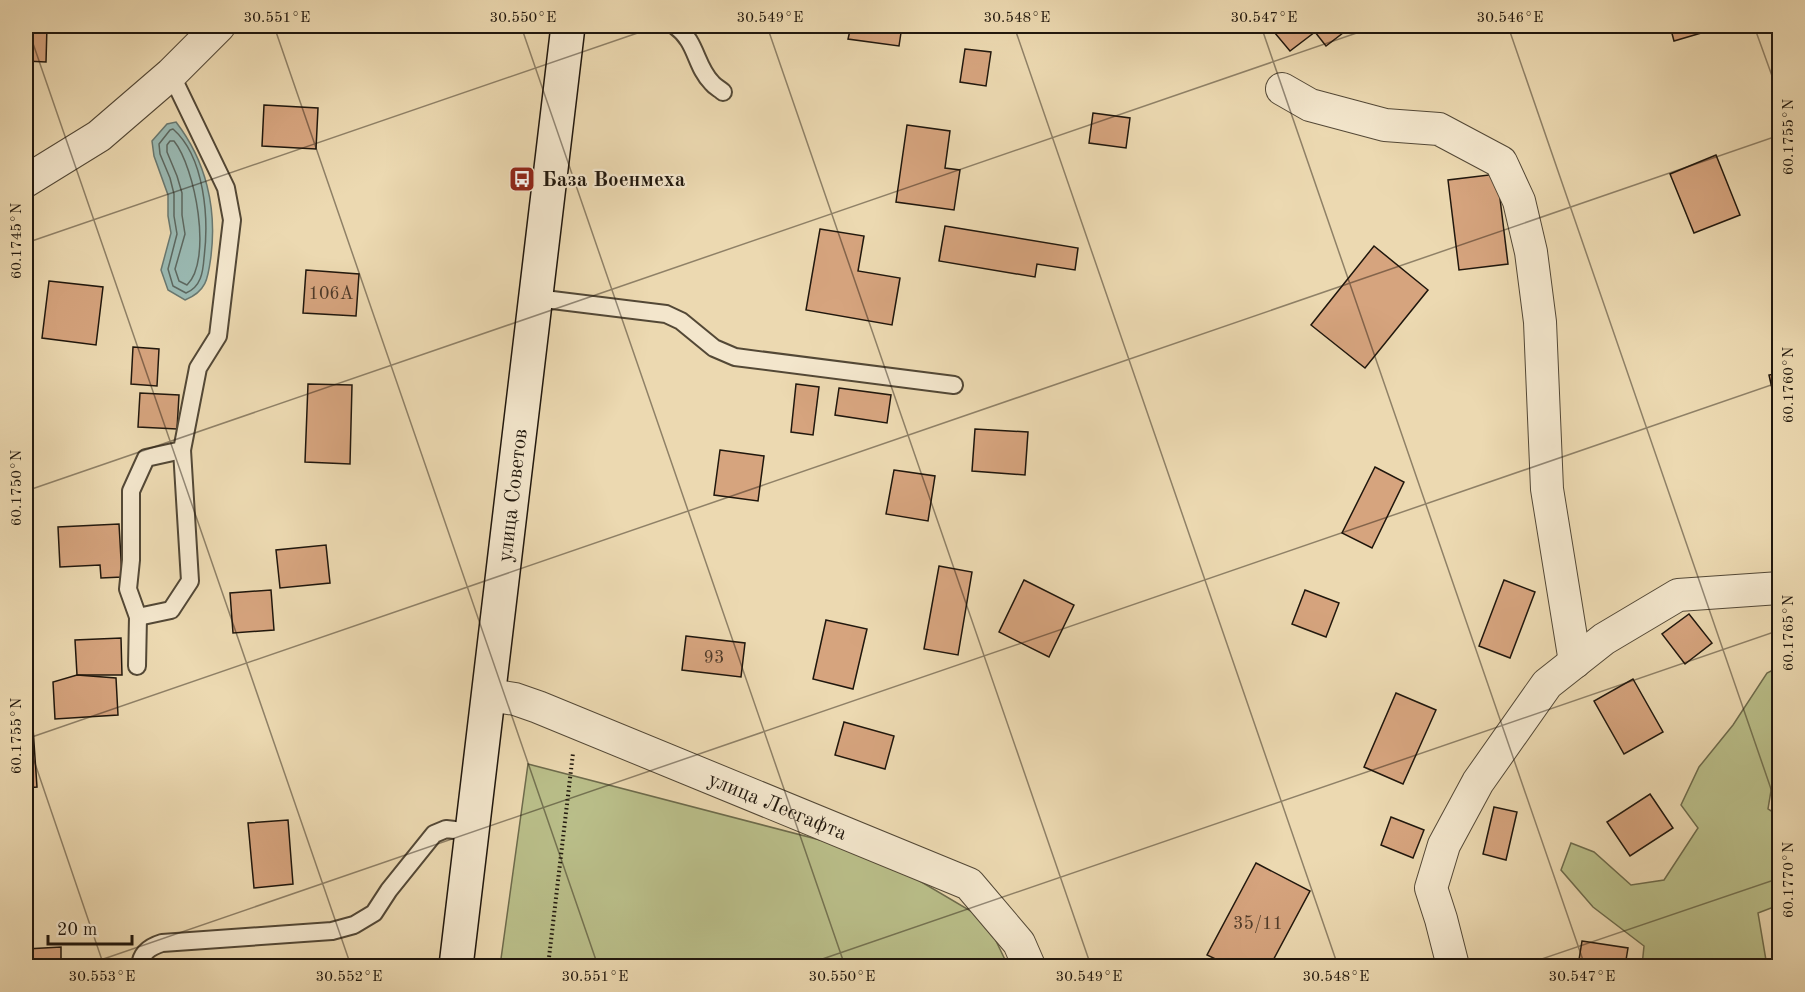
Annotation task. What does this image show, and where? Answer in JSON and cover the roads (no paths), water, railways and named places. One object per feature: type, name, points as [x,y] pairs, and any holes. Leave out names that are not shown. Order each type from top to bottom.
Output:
[{"type":"main road","name":"улица Советов","points":[[456,966],[568,26]]},
{"type":"street","points":[[26,181],[99,136],[171,74],[219,26]]},
{"type":"street","points":[[1282,89],[1310,105],[1385,124],[1439,129],[1501,162],[1519,201],[1531,252],[1540,322],[1547,489],[1575,662]]},
{"type":"street","points":[[1454,966],[1431,888],[1444,845],[1478,782],[1546,684],[1604,639],[1678,595],[1779,588]]},
{"type":"street","name":"улица Лесгафта","points":[[489,695],[515,699],[576,723],[969,884],[1019,943],[1029,966]]},
{"type":"lane","points":[[675,26],[694,46],[703,70],[711,83],[723,92]]},
{"type":"lane","points":[[138,617],[171,610],[190,581],[182,450],[198,368],[218,336],[232,220],[226,188],[171,74]]},
{"type":"lane","points":[[536,298],[666,314],[681,321],[714,348],[735,357],[954,385]]},
{"type":"lane","points":[[137,666],[138,617],[128,589],[131,560],[131,491],[146,458],[182,450]]},
{"type":"lane","points":[[140,966],[141,958],[150,947],[162,943],[332,931],[354,925],[374,913],[389,890],[434,834],[446,830],[472,832]]},
{"type":"water","points":[[176,122],[202,169],[212,220],[211,256],[205,283],[198,292],[185,300],[168,290],[161,270],[171,233],[168,195],[154,156],[152,141],[167,124]]},
{"type":"place","name":"База Военмеха","points":[[522,179]]}]
